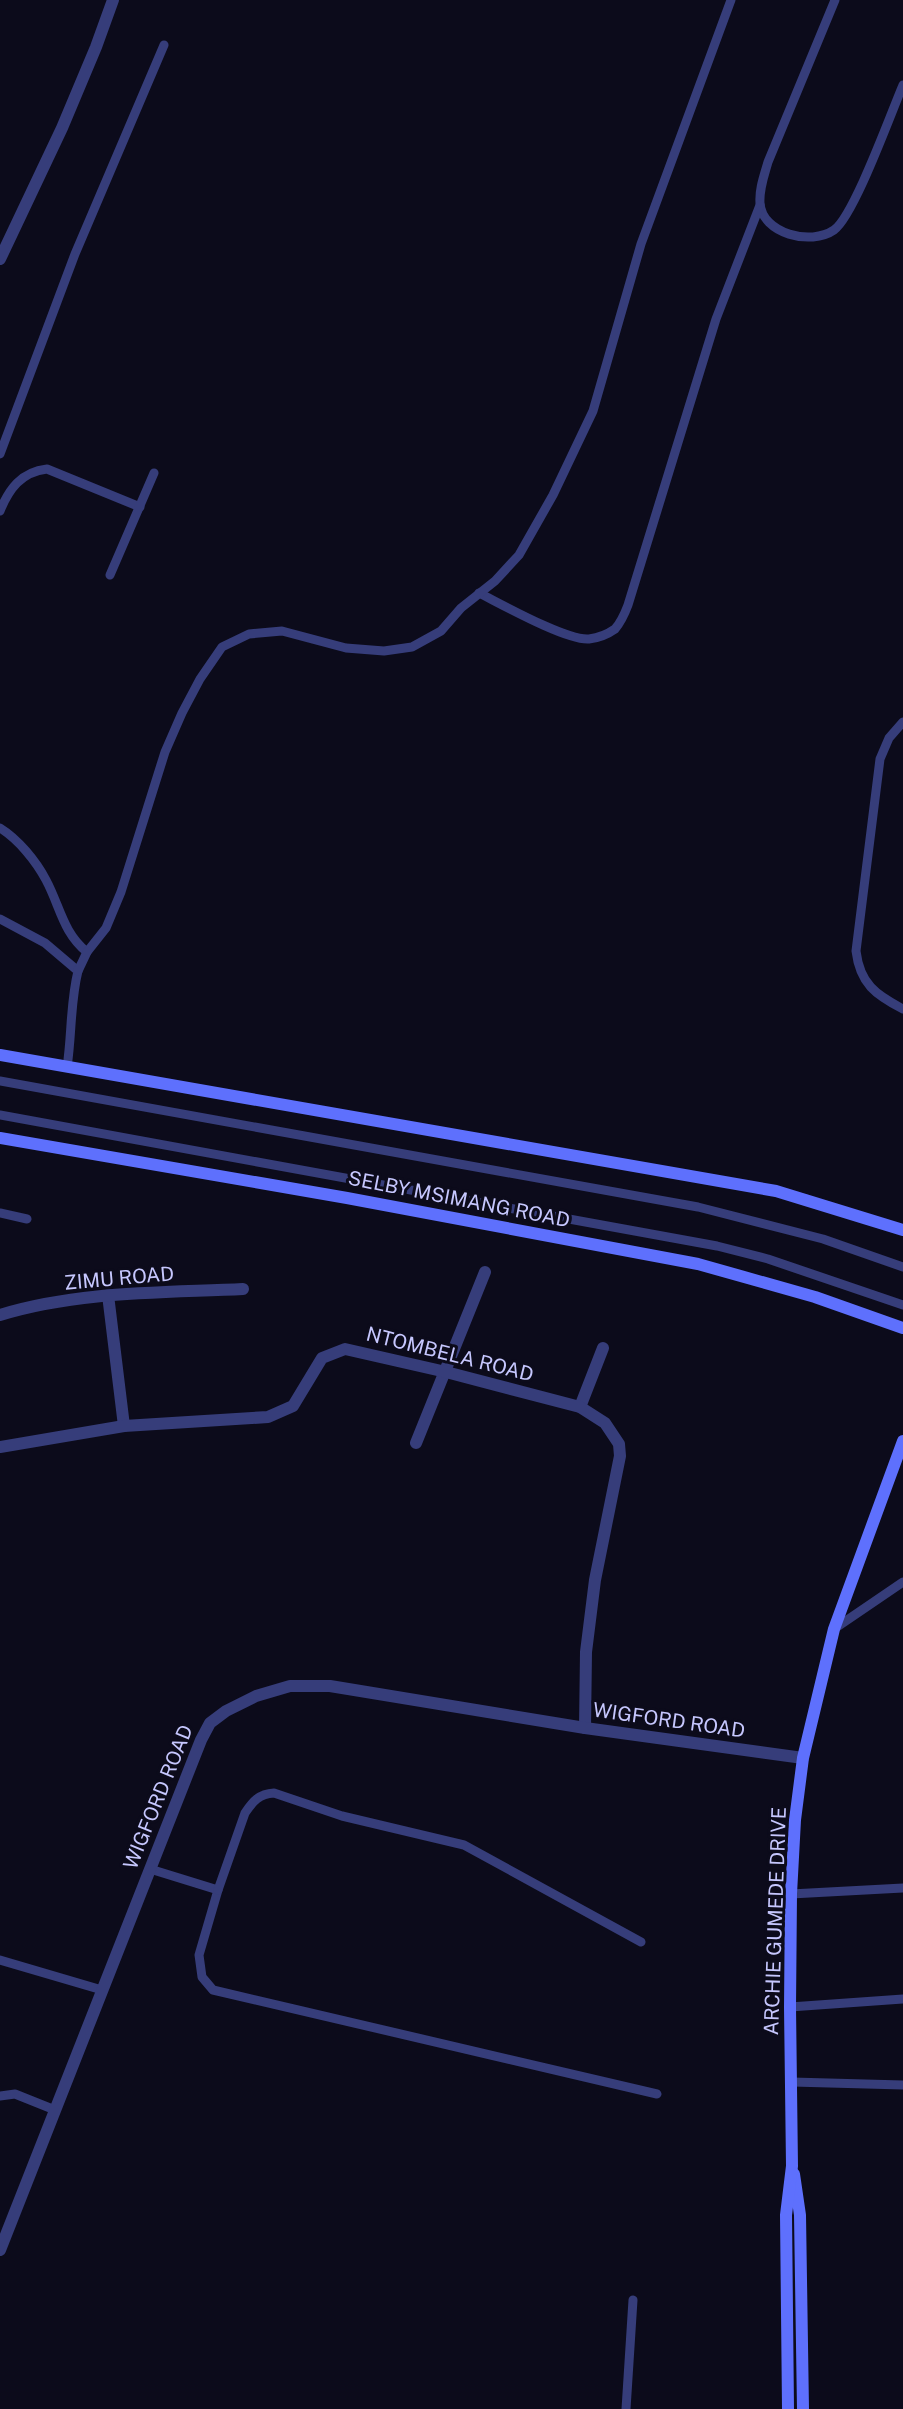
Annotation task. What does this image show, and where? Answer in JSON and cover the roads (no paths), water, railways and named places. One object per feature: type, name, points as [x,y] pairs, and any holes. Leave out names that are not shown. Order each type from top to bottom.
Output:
[{"type":"main road","points":[[0,1055],[776,1191],[903,1230]]},
{"type":"main road","name":"SELBY MSIMANG ROAD","points":[[0,1138],[347,1198],[698,1264],[815,1297],[903,1328]]},
{"type":"main road","name":"ARCHIE GUMEDE DRIVE","points":[[788,2409],[786,2215],[792,2166],[790,2007],[791,1894],[795,1820],[803,1758],[834,1629],[903,1441]]},
{"type":"main road","name":"ARCHIE GUMEDE DRIVE","points":[[792,2166],[800,2215],[803,2409]]},
{"type":"street","points":[[0,259],[62,128],[113,0]]},
{"type":"street","points":[[416,1443],[485,1272]]},
{"type":"street","name":"ZIMU ROAD","points":[[0,1315],[49,1303],[108,1295],[243,1289]]},
{"type":"street","points":[[108,1295],[124,1426]]},
{"type":"street","points":[[580,1407],[603,1348]]},
{"type":"street","name":"NTOMBELA ROAD","points":[[0,1447],[124,1426],[268,1417],[293,1406],[322,1358],[345,1349],[446,1372],[580,1407],[605,1423],[619,1444],[620,1456],[595,1580],[586,1652],[585,1728]]},
{"type":"street","name":"WIGFORD ROAD","points":[[0,2250],[201,1740],[210,1723],[226,1711],[256,1696],[290,1686],[330,1686],[585,1728],[803,1758]]},
{"type":"lane","points":[[67,1067],[72,1035],[72,997],[78,971],[87,952],[106,928],[117,901],[165,752],[177,723],[200,679],[222,647],[249,634],[282,631],[346,648],[398,650],[412,646],[441,631],[461,608],[495,581],[519,555],[553,495],[592,411],[641,244],[731,0]]},
{"type":"lane","points":[[479,593],[552,629],[587,639],[604,635],[614,629],[622,619],[716,319],[760,205],[760,188],[768,162],[835,0]]},
{"type":"lane","points":[[0,454],[75,254],[164,45]]},
{"type":"lane","points":[[760,205],[770,224],[787,234],[815,237],[834,230],[852,206],[903,85]]},
{"type":"lane","points":[[0,511],[12,486],[32,473],[47,469],[140,507]]},
{"type":"lane","points":[[110,575],[154,473]]},
{"type":"lane","points":[[903,722],[889,738],[880,759],[856,951],[864,979],[878,996],[903,1009]]},
{"type":"lane","points":[[0,828],[21,846],[46,880],[67,930],[76,943],[87,952]]},
{"type":"lane","points":[[0,919],[39,939],[78,971]]},
{"type":"lane","points":[[0,1081],[698,1207],[823,1239],[903,1267]]},
{"type":"lane","points":[[0,1115],[717,1246],[768,1259],[903,1305]]},
{"type":"lane","points":[[0,1213],[27,1219]]},
{"type":"lane","points":[[834,1629],[903,1582]]},
{"type":"lane","points":[[641,1942],[464,1845],[342,1816],[274,1793],[265,1793],[251,1803],[245,1813],[199,1954],[202,1977],[213,1990],[657,2094]]},
{"type":"lane","points":[[150,1869],[218,1890]]},
{"type":"lane","points":[[791,1894],[903,1888]]},
{"type":"lane","points":[[0,1960],[102,1990]]},
{"type":"lane","points":[[790,2007],[903,1999]]},
{"type":"lane","points":[[792,2082],[903,2085]]},
{"type":"lane","points":[[0,2096],[15,2094],[55,2110]]},
{"type":"lane","points":[[626,2409],[633,2300]]}]
